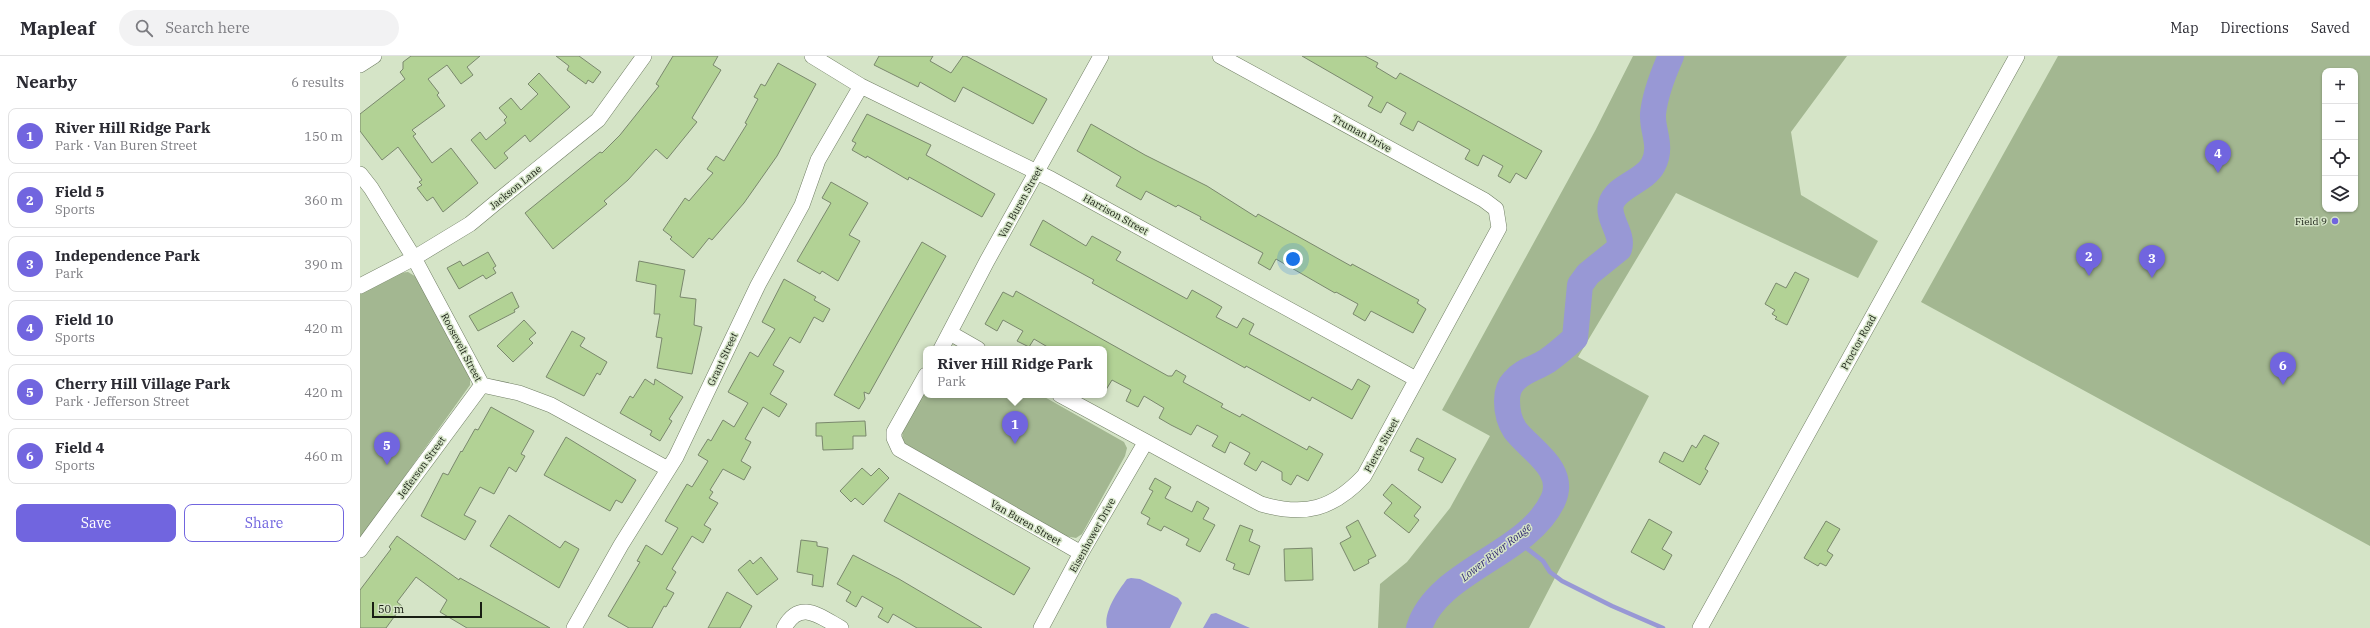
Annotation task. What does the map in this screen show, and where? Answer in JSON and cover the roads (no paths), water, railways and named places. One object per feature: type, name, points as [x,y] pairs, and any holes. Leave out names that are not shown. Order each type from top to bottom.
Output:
[{"type":"street","points":[[360,65],[374,56]]},
{"type":"street","name":"Jackson Lane","points":[[360,286],[414,258],[470,224],[598,120],[644,56]]},
{"type":"street","name":"Harrison Street","points":[[812,56],[861,86],[1037,172],[1416,379]]},
{"type":"street","name":"Van Buren Street","points":[[943,346],[1101,56]]},
{"type":"street","name":"Truman Drive","points":[[1220,56],[1484,200],[1496,209],[1499,216]]},
{"type":"street","name":"Proctor Road","points":[[1700,628],[2017,56]]},
{"type":"street","name":"Grant Street","points":[[574,628],[621,545],[668,470],[758,284],[802,205],[818,160],[861,86]]},
{"type":"street","name":"Roosevelt Street","points":[[360,174],[372,188],[414,258],[482,385],[519,393],[551,405],[668,470]]},
{"type":"street","name":"Pierce Street","points":[[1065,398],[1261,504],[1285,510],[1307,511],[1338,499],[1364,476],[1499,228],[1499,216]]},
{"type":"street","points":[[950,333],[973,346]]},
{"type":"street","name":"Van Buren Street","points":[[923,380],[894,432],[894,438],[899,449],[1081,553]]},
{"type":"street","name":"Jefferson Street","points":[[360,550],[482,385]]},
{"type":"street","name":"Eisenhower Drive","points":[[1041,628],[1081,553],[1145,442]]},
{"type":"street","points":[[784,628],[790,618],[798,612],[810,612],[841,628]]},
{"type":"water","points":[[1127,579],[1140,579],[1178,598],[1182,603],[1170,628],[1107,628],[1107,615],[1112,602]]},
{"type":"water","points":[[1216,613],[1250,628],[1203,628],[1211,614]]},
{"type":"waterway","name":"Lower River Rouge","points":[[1419,628],[1429,608],[1444,591],[1524,535],[1541,519],[1553,500],[1556,489],[1555,479],[1545,461],[1513,427],[1508,412],[1508,393],[1512,383],[1517,378],[1525,372],[1547,361],[1575,338],[1580,285],[1588,274],[1619,249],[1620,243],[1618,232],[1611,215],[1611,204],[1618,193],[1649,171],[1656,158],[1657,145],[1653,121],[1654,107],[1660,84],[1671,56]]},
{"type":"waterway","points":[[1516,540],[1543,561],[1550,572],[1562,581],[1612,606],[1663,628]]},
{"type":"place","name":"Field 10","points":[[2218,173]]},
{"type":"place","name":"Field 9","points":[[2335,221]]},
{"type":"place","name":"Field 5","points":[[2089,276]]},
{"type":"place","name":"Independence Park","points":[[2152,278]]},
{"type":"place","name":"Field 4","points":[[2283,385]]},
{"type":"place","name":"River Hill Ridge Park","points":[[1015,444]]},
{"type":"place","name":"Cherry Hill Village Park","points":[[387,465]]}]
